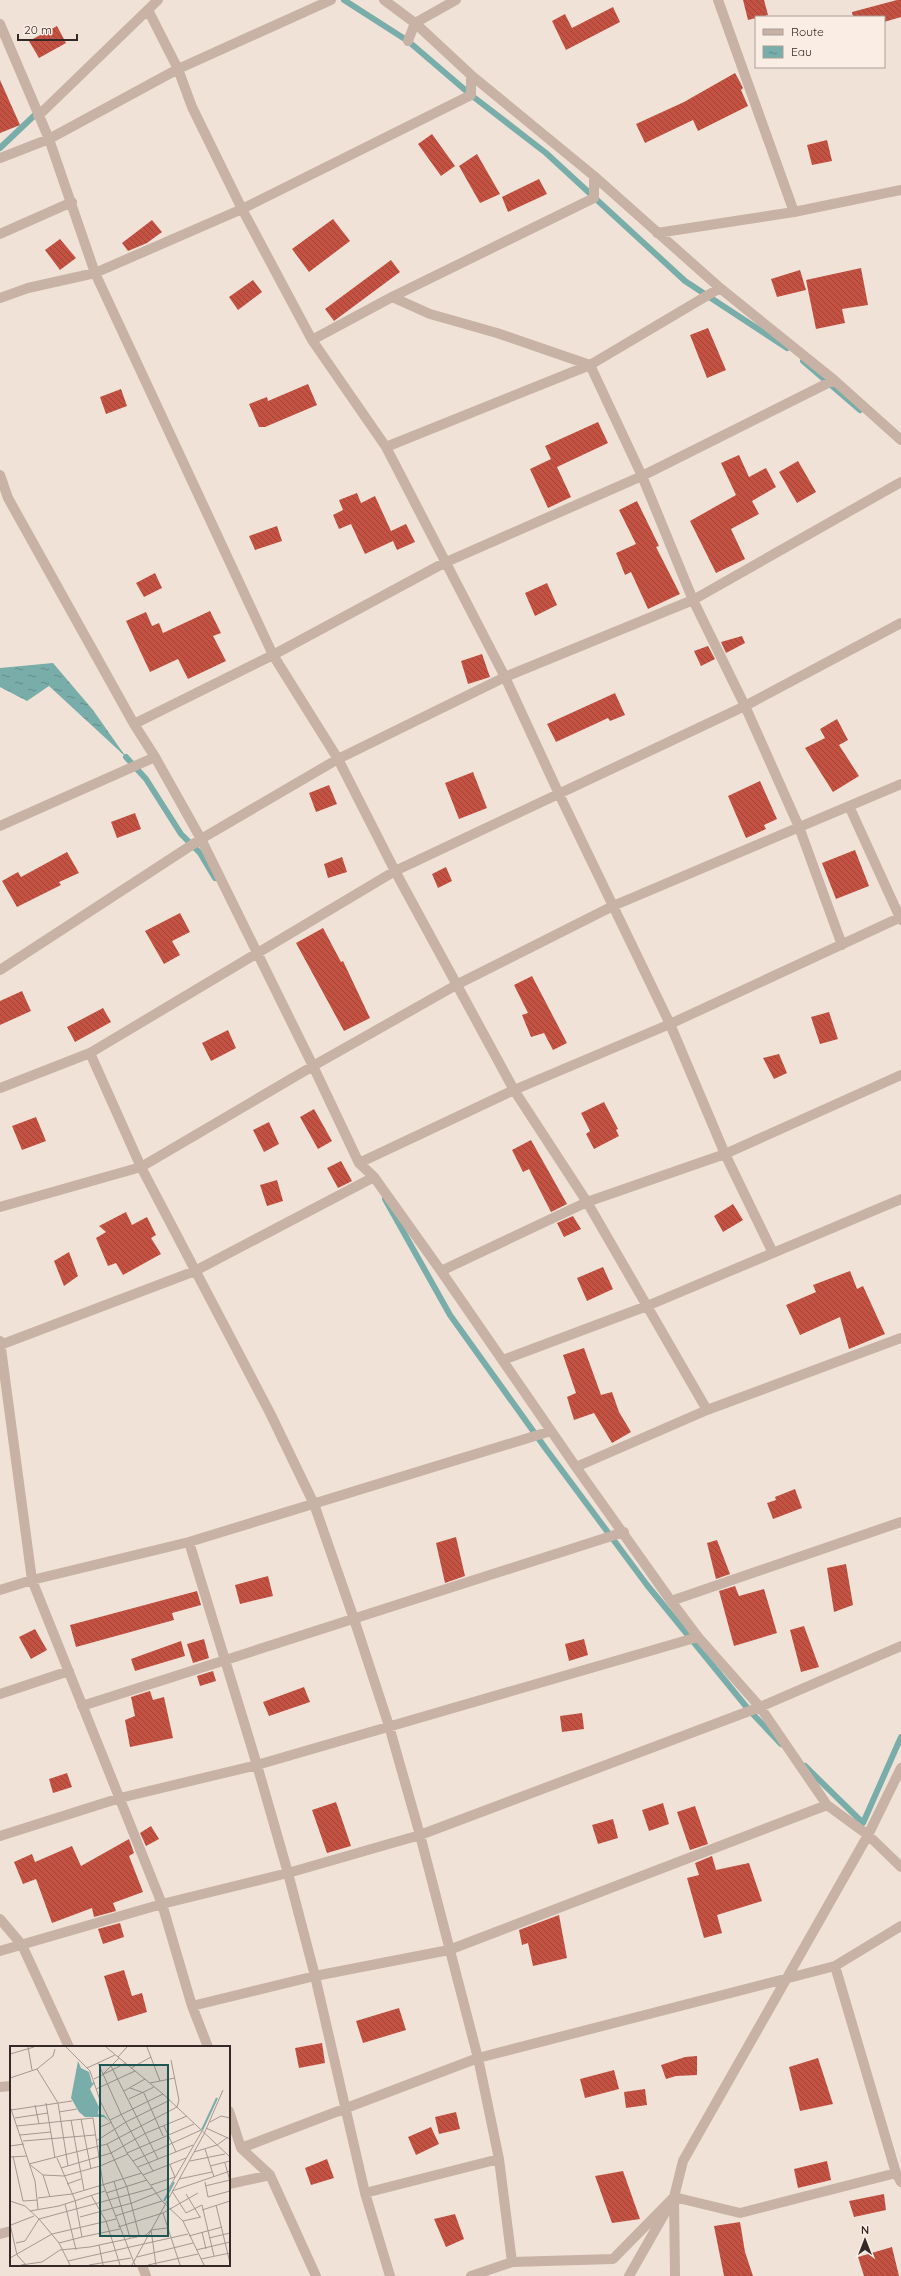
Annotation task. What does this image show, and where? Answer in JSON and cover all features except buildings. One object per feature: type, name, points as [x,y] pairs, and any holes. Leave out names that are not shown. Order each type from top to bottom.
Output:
[{"type":"street","points":[[38,116],[158,0]]},
{"type":"street","points":[[0,158],[48,139],[178,69],[331,0]]},
{"type":"street","points":[[384,0],[415,23],[471,74],[594,176],[657,234],[720,288],[834,380],[901,440]]},
{"type":"street","points":[[408,41],[415,23],[456,0]]},
{"type":"street","points":[[718,0],[794,212]]},
{"type":"street","points":[[148,10],[178,69],[192,107],[242,209],[312,340],[386,447],[444,563],[505,677],[558,794],[670,1024],[725,1154],[773,1252]]},
{"type":"street","points":[[0,24],[48,139],[72,202],[95,273],[273,655],[338,759],[395,871],[458,984],[514,1090],[587,1202],[708,1410]]},
{"type":"street","points":[[0,298],[28,288],[95,273],[242,209],[471,95],[471,74]]},
{"type":"street","points":[[312,340],[392,297],[594,198],[594,176]]},
{"type":"street","points":[[657,234],[794,212],[901,190]]},
{"type":"street","points":[[0,234],[72,202]]},
{"type":"street","points":[[386,447],[590,364],[720,288]]},
{"type":"street","points":[[392,297],[430,314],[497,333],[590,364],[642,476],[693,600],[745,706],[799,827],[842,945]]},
{"type":"street","points":[[134,724],[273,655],[444,563],[642,476],[834,380]]},
{"type":"street","points":[[0,475],[8,498],[134,724],[155,757],[201,839],[359,1163],[374,1177],[441,1271],[576,1467],[624,1532],[671,1601],[698,1637],[760,1707],[827,1805],[868,1834],[901,1867]]},
{"type":"street","points":[[0,970],[201,839],[338,759],[505,677],[693,600],[901,482]]},
{"type":"street","points":[[0,1088],[90,1053],[395,871],[745,706],[901,623]]},
{"type":"street","points":[[0,826],[155,757]]},
{"type":"street","points":[[0,1207],[141,1167],[313,1066],[458,984],[613,906],[901,784]]},
{"type":"street","points":[[359,1163],[514,1090],[670,1024],[901,918],[850,806]]},
{"type":"street","points":[[90,1053],[141,1167],[270,1413],[314,1504],[389,1726],[420,1836],[478,2058],[499,2159],[512,2262]]},
{"type":"street","points":[[441,1271],[587,1202],[725,1154],[901,1075]]},
{"type":"street","points":[[0,1345],[195,1271],[374,1177]]},
{"type":"street","points":[[503,1360],[647,1306],[901,1199]]},
{"type":"street","points":[[576,1467],[708,1410],[901,1338]]},
{"type":"street","points":[[0,1341],[32,1580],[70,1671],[82,1706],[162,1904],[192,2006],[208,2046]]},
{"type":"street","points":[[0,1590],[32,1580],[189,1542],[551,1431]]},
{"type":"street","points":[[671,1601],[901,1522]]},
{"type":"street","points":[[82,1706],[624,1532]]},
{"type":"street","points":[[189,1542],[258,1765],[288,1874],[315,1976],[345,2109],[366,2193],[390,2276]]},
{"type":"street","points":[[0,1836],[120,1798],[258,1765],[698,1637]]},
{"type":"street","points":[[0,1951],[22,1946],[162,1904],[288,1874],[420,1836],[760,1707],[901,1646]]},
{"type":"street","points":[[0,1694],[70,1671]]},
{"type":"street","points":[[675,2276],[674,2197],[683,2161],[868,1834],[901,1768]]},
{"type":"street","points":[[192,2006],[315,1976],[449,1950],[827,1805]]},
{"type":"street","points":[[0,1919],[22,1946],[69,2046]]},
{"type":"street","points":[[241,2148],[478,2058],[834,1966],[901,1926]]},
{"type":"street","points":[[674,2197],[740,2213],[899,2177],[834,1966]]},
{"type":"street","points":[[0,2087],[10,2086]]},
{"type":"street","points":[[230,2113],[241,2148],[270,2175],[316,2276]]},
{"type":"street","points":[[366,2193],[499,2159]]},
{"type":"street","points":[[230,2184],[270,2175]]},
{"type":"street","points":[[471,2276],[512,2262],[614,2259],[674,2197]]},
{"type":"street","points":[[629,2276],[674,2197]]},
{"type":"street","points":[[0,2234],[10,2231]]},
{"type":"street","points":[[142,2266],[146,2276]]},
{"type":"water","points":[[53,663],[93,710],[126,757],[49,686],[27,701],[0,687],[0,668]]},
{"type":"waterway","points":[[344,0],[408,41],[471,95],[546,153],[685,281],[787,348]]},
{"type":"waterway","points":[[0,148],[39,111]]},
{"type":"waterway","points":[[803,361],[860,410]]},
{"type":"waterway","points":[[126,757],[146,779],[181,834],[200,853],[215,878]]},
{"type":"waterway","points":[[385,1199],[450,1315],[546,1449],[647,1585],[749,1710],[781,1744]]},
{"type":"waterway","points":[[805,1766],[863,1823],[901,1737]]}]
